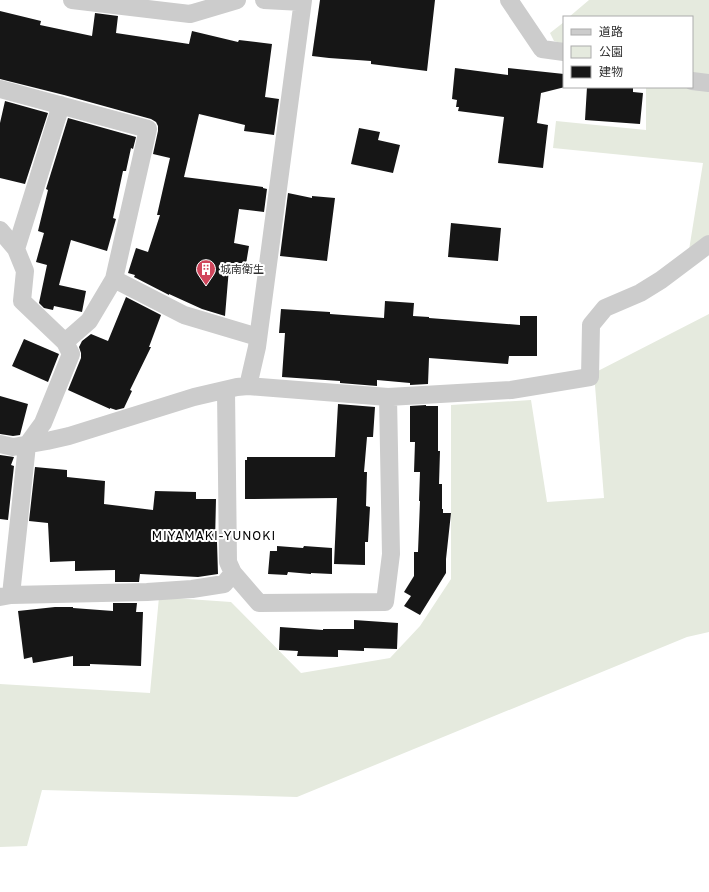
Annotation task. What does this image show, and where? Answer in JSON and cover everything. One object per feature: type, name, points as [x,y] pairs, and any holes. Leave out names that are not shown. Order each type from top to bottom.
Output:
[{"type":"street","points":[[72,0],[190,14],[237,0]]},
{"type":"street","points":[[248,386],[257,347],[302,1],[264,0]]},
{"type":"street","points":[[509,0],[542,49],[563,52]]},
{"type":"street","points":[[693,81],[709,83]]},
{"type":"street","points":[[0,89],[148,129],[114,279],[89,321],[65,342]]},
{"type":"street","points":[[16,249],[61,105]]},
{"type":"street","points":[[0,230],[16,249],[25,271],[22,301],[65,342],[71,354],[44,423],[27,445],[5,596],[147,592],[192,588],[224,584],[234,573]]},
{"type":"street","points":[[0,444],[13,447],[69,436],[194,397],[248,386],[388,397],[511,390],[590,377],[591,325],[605,308],[640,293],[661,280],[709,244]]},
{"type":"street","points":[[114,279],[184,316],[258,337]]},
{"type":"street","points":[[226,390],[228,562],[234,573],[259,603],[385,602],[391,554],[388,397]]},
{"type":"green space","points":[[589,0],[709,0],[709,75],[693,73],[693,16],[570,16]]},
{"type":"green space","points":[[563,23],[563,44],[554,41],[550,33]]},
{"type":"green space","points":[[709,87],[709,235],[689,250],[703,163],[553,148],[556,121],[646,130],[646,88]]},
{"type":"green space","points":[[709,314],[709,632],[687,637],[297,797],[42,790],[27,846],[0,847],[0,684],[150,693],[159,597],[231,602],[301,673],[390,658],[420,626],[451,579],[451,405],[531,400],[547,502],[604,498],[594,373]]},
{"type":"building","points":[[320,0],[435,0],[427,71],[371,64],[371,61],[312,56]]},
{"type":"building","points":[[0,11],[41,21],[40,25],[92,36],[95,13],[118,16],[116,33],[189,44],[192,31],[238,42],[239,40],[272,44],[265,97],[279,99],[274,135],[244,131],[245,125],[199,114],[184,177],[263,187],[267,189],[264,212],[239,209],[234,243],[249,246],[245,270],[229,268],[225,316],[202,309],[169,295],[134,277],[135,275],[128,273],[136,248],[148,252],[160,215],[157,215],[170,158],[153,154],[158,131],[156,122],[151,119],[64,95],[0,79]]},
{"type":"building","points":[[455,68],[508,75],[508,68],[563,74],[563,88],[541,93],[537,123],[548,125],[543,168],[498,163],[504,117],[458,111],[459,107],[456,107],[457,100],[452,99]]},
{"type":"building","points":[[587,88],[633,88],[633,92],[643,93],[640,124],[585,120]]},
{"type":"building","points":[[5,101],[48,113],[25,184],[0,178],[0,123]]},
{"type":"building","points":[[68,118],[136,137],[133,149],[131,148],[126,171],[123,171],[113,218],[116,219],[107,251],[71,240],[59,285],[86,291],[82,312],[54,306],[53,310],[44,308],[39,303],[47,265],[36,262],[44,233],[38,231],[48,190],[46,189]]},
{"type":"building","points":[[359,128],[380,132],[378,140],[400,145],[393,173],[351,164]]},
{"type":"building","points":[[288,193],[312,198],[312,196],[335,198],[327,261],[280,256]]},
{"type":"building","points":[[451,223],[501,228],[498,261],[448,257]]},
{"type":"building","points":[[126,297],[161,315],[149,347],[151,347],[130,390],[132,391],[124,408],[116,410],[110,409],[68,390],[81,358],[79,347],[82,341],[91,334],[108,341]]},
{"type":"building","points":[[385,301],[414,303],[413,316],[429,318],[520,325],[520,316],[537,316],[537,356],[509,356],[508,364],[429,358],[428,384],[410,385],[410,383],[377,380],[377,386],[340,383],[340,381],[282,377],[285,333],[279,333],[281,309],[330,312],[330,314],[384,318]]},
{"type":"building","points":[[24,339],[59,354],[48,382],[12,366]]},
{"type":"building","points":[[0,396],[28,404],[20,435],[13,436],[0,434]]},
{"type":"building","points":[[338,404],[375,407],[373,437],[367,437],[364,472],[367,472],[366,506],[370,507],[368,542],[365,542],[365,565],[334,564],[337,498],[245,499],[245,460],[247,460],[247,457],[335,457]]},
{"type":"building","points":[[410,406],[438,406],[438,451],[440,451],[439,484],[442,484],[442,509],[443,513],[451,513],[446,573],[420,615],[404,606],[411,596],[404,592],[414,576],[414,552],[418,552],[420,501],[420,472],[414,472],[415,442],[410,442]]},
{"type":"building","points":[[0,455],[14,457],[11,465],[14,466],[8,520],[0,519]]},
{"type":"building","points":[[35,467],[67,470],[67,477],[105,481],[104,504],[153,510],[155,491],[196,492],[196,499],[216,499],[215,542],[217,542],[218,574],[198,577],[140,574],[139,582],[115,582],[115,570],[75,571],[75,561],[50,562],[48,523],[29,521]]},
{"type":"building","points":[[277,546],[332,548],[332,574],[288,572],[287,575],[268,574],[270,551],[277,551]]},
{"type":"building","points":[[113,603],[137,603],[136,612],[143,612],[141,666],[90,664],[90,666],[73,666],[73,656],[33,663],[32,657],[24,659],[18,611],[55,607],[73,607],[113,611]]},
{"type":"building","points":[[354,620],[398,623],[397,649],[364,648],[364,651],[338,650],[338,657],[297,656],[298,651],[279,650],[280,627],[323,630],[354,629]]},
{"type":"place","name":"城南衛生","points":[[206,286]]},
{"type":"district","name":"MIYAMAKI-YUNOKI","points":[[214,536]]}]
